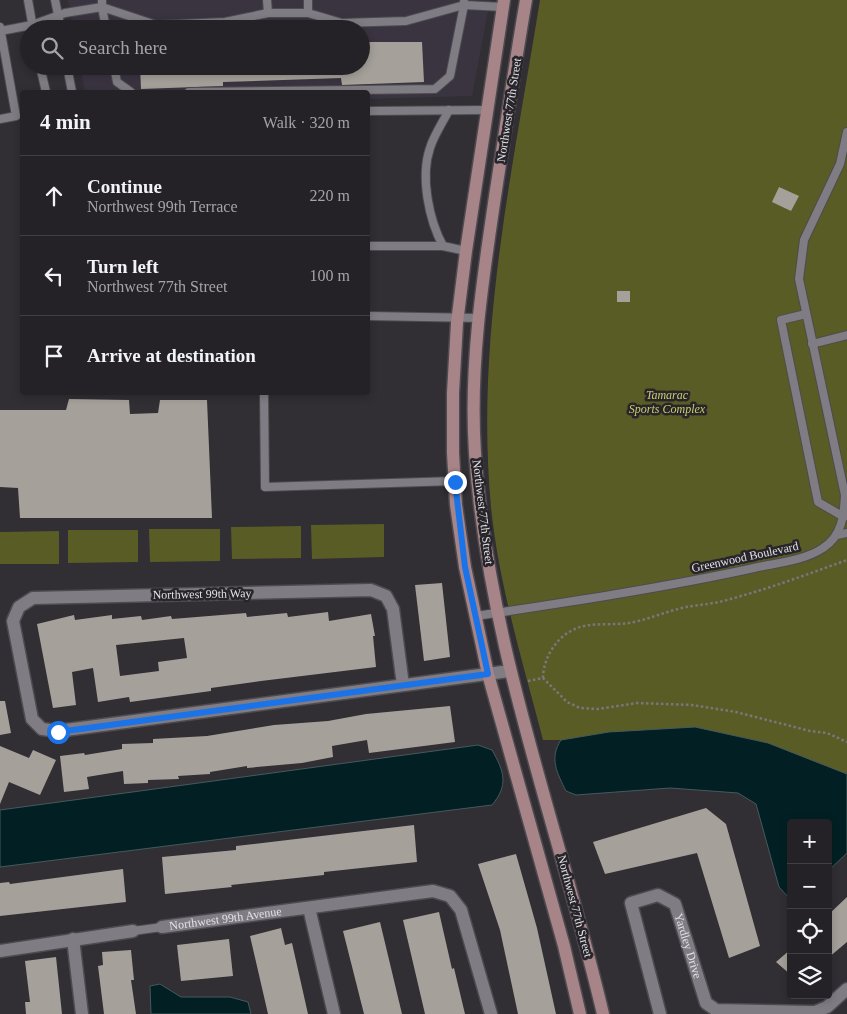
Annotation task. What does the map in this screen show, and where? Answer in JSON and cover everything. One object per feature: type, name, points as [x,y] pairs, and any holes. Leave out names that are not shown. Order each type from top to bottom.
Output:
[{"type":"street","name":"Northwest 77th Street","points":[[526,0],[486,254],[474,393],[475,452],[497,613],[510,671],[585,941],[603,1014]]},
{"type":"street","name":"Northwest 77th Street","points":[[504,3],[466,251],[459,317],[453,393],[455,482],[465,567],[488,674],[564,946],[580,1014]]},
{"type":"street","name":"Northwest 99th Way","points":[[371,590],[386,596],[393,609],[403,685],[58,732],[42,729],[32,719],[12,620],[19,607],[33,598],[371,590]]},
{"type":"street","points":[[403,685],[510,671]]},
{"type":"street","name":"Northwest 99th Avenue","points":[[162,927],[433,891],[450,896],[461,910],[491,1014]]},
{"type":"street","name":"Yardley Drive","points":[[660,1014],[631,903],[658,895],[668,898],[675,904],[706,1003],[716,1010],[814,1012],[827,1007],[847,989]]},
{"type":"street","points":[[309,908],[334,1014]]},
{"type":"street","name":"Northwest 99th Avenue","points":[[0,951],[74,938],[133,931]]},
{"type":"street","points":[[74,938],[82,1014]]},
{"type":"lane","points":[[28,0],[32,20]]},
{"type":"lane","points":[[55,0],[59,20]]},
{"type":"lane","points":[[267,0],[268,13]]},
{"type":"lane","points":[[308,0],[308,13]]},
{"type":"lane","points":[[370,22],[406,21],[464,2],[504,3]]},
{"type":"lane","points":[[353,90],[435,89],[450,76],[464,2]]},
{"type":"lane","points":[[48,20],[58,15],[102,4],[143,20]]},
{"type":"lane","points":[[102,4],[105,20]]},
{"type":"lane","points":[[235,20],[268,13],[308,13],[332,20]]},
{"type":"lane","points":[[0,119],[16,116],[0,30],[20,28]]},
{"type":"lane","points":[[42,75],[46,90]]},
{"type":"lane","points":[[69,75],[72,90]]},
{"type":"lane","points":[[116,75],[117,82],[128,90]]},
{"type":"lane","points":[[443,246],[433,228],[426,185],[430,149],[449,110]]},
{"type":"lane","points":[[370,111],[487,110]]},
{"type":"lane","name":"Greenwood Boulevard","points":[[476,616],[722,575],[803,557],[823,549],[837,535],[844,517],[845,495],[799,279],[804,240],[840,164],[847,132]]},
{"type":"lane","points":[[370,246],[443,246],[466,251]]},
{"type":"lane","points":[[806,314],[781,320],[818,502],[844,517]]},
{"type":"lane","points":[[370,316],[479,318]]},
{"type":"lane","points":[[812,344],[847,335]]},
{"type":"lane","points":[[264,395],[265,487],[455,482]]},
{"type":"lane","points":[[837,535],[847,533]]},
{"type":"lane","name":"Northwest 99th Avenue","points":[[133,931],[162,927]]},
{"type":"path","points":[[847,560],[724,601],[685,607],[633,623],[577,628],[557,640],[543,669],[543,678],[567,702],[580,708],[598,709],[636,703],[692,705],[736,712],[810,731],[827,733],[847,742]]},
{"type":"path","points":[[528,681],[543,678]]},
{"type":"shaded area","points":[[68,0],[490,0],[472,96],[370,99],[370,90],[85,90],[82,75],[370,75],[370,20],[71,20]]},
{"type":"green space","name":"Tamarac Sports Complex","points":[[540,0],[847,0],[847,778],[561,740],[543,740],[512,624],[500,566],[491,507],[487,443],[492,316],[499,253]]},
{"type":"green space","points":[[384,524],[384,557],[312,559],[311,525]]},
{"type":"green space","points":[[301,526],[301,558],[232,559],[231,527]]},
{"type":"green space","points":[[149,529],[220,529],[220,561],[150,562]]},
{"type":"green space","points":[[68,530],[138,530],[138,562],[68,563]]},
{"type":"green space","points":[[59,531],[59,564],[0,564],[0,532]]},
{"type":"water","points":[[695,727],[768,743],[847,774],[847,853],[832,867],[832,819],[787,819],[787,896],[779,887],[756,804],[738,793],[670,788],[576,795],[566,791],[557,772],[555,759],[555,753],[561,740],[609,732]]},
{"type":"water","points":[[478,745],[492,750],[502,771],[503,784],[501,791],[492,805],[0,867],[0,810]]},
{"type":"water","points":[[160,984],[181,997],[230,997],[248,1002],[251,1014],[151,1014],[150,986]]},
{"type":"building","points":[[370,42],[422,42],[424,82],[342,85],[341,78],[223,82],[223,86],[141,89],[140,75],[370,75]]},
{"type":"building","points":[[779,187],[799,196],[791,211],[772,202]]},
{"type":"building","points":[[617,291],[630,291],[630,302],[617,302]]},
{"type":"building","points":[[69,399],[129,400],[130,414],[158,413],[160,400],[207,400],[212,518],[20,518],[18,488],[0,487],[0,410],[66,410]]},
{"type":"building","points":[[442,583],[450,657],[424,661],[415,585]]},
{"type":"building","points":[[328,612],[329,621],[371,614],[375,636],[373,636],[376,667],[211,688],[211,691],[130,702],[129,697],[98,702],[93,668],[72,672],[76,705],[53,708],[37,624],[74,615],[75,620],[112,615],[112,619],[141,616],[142,620],[171,616],[172,619],[246,613],[247,617],[287,613],[288,617]],"holes":[[[184,638],[187,658],[158,662],[159,671],[120,676],[116,645]]]},
{"type":"building","points":[[0,701],[5,701],[11,733],[0,735]]},
{"type":"building","points":[[450,706],[455,742],[369,753],[367,740],[332,746],[333,757],[302,763],[247,768],[247,766],[210,772],[210,774],[178,776],[179,779],[148,780],[148,783],[124,784],[123,771],[87,777],[89,789],[64,792],[60,756],[84,753],[85,755],[122,749],[122,744],[153,743],[153,739],[207,736],[274,725],[328,721],[366,714]]},
{"type":"building","points":[[0,746],[29,758],[33,750],[56,760],[40,795],[9,782],[0,804]]},
{"type":"building","points":[[706,808],[726,824],[760,946],[729,958],[697,853],[605,874],[593,842]]},
{"type":"building","points":[[414,825],[417,862],[324,872],[324,875],[165,894],[162,857],[236,850],[236,846]]},
{"type":"building","points":[[516,854],[537,928],[556,1014],[518,1014],[500,930],[478,864]]},
{"type":"building","points":[[123,869],[126,902],[0,916],[0,883],[9,882],[10,884]]},
{"type":"building","points":[[847,897],[847,942],[832,955],[832,954],[832,911]]},
{"type":"building","points":[[439,912],[465,1014],[425,1014],[403,920]]},
{"type":"building","points":[[380,922],[402,1014],[364,1014],[343,931]]},
{"type":"building","points":[[281,928],[285,945],[292,943],[308,1014],[268,1014],[250,936]]},
{"type":"building","points":[[229,939],[233,976],[181,981],[177,945]]},
{"type":"building","points":[[131,950],[134,980],[131,980],[136,1014],[104,1014],[98,966],[103,965],[102,952]]},
{"type":"building","points":[[787,952],[787,972],[776,962]]},
{"type":"building","points":[[56,957],[62,1014],[26,1014],[25,1002],[30,1002],[25,961]]},
{"type":"route","points":[[58,732],[488,674],[465,567],[456,505],[455,482]]}]
